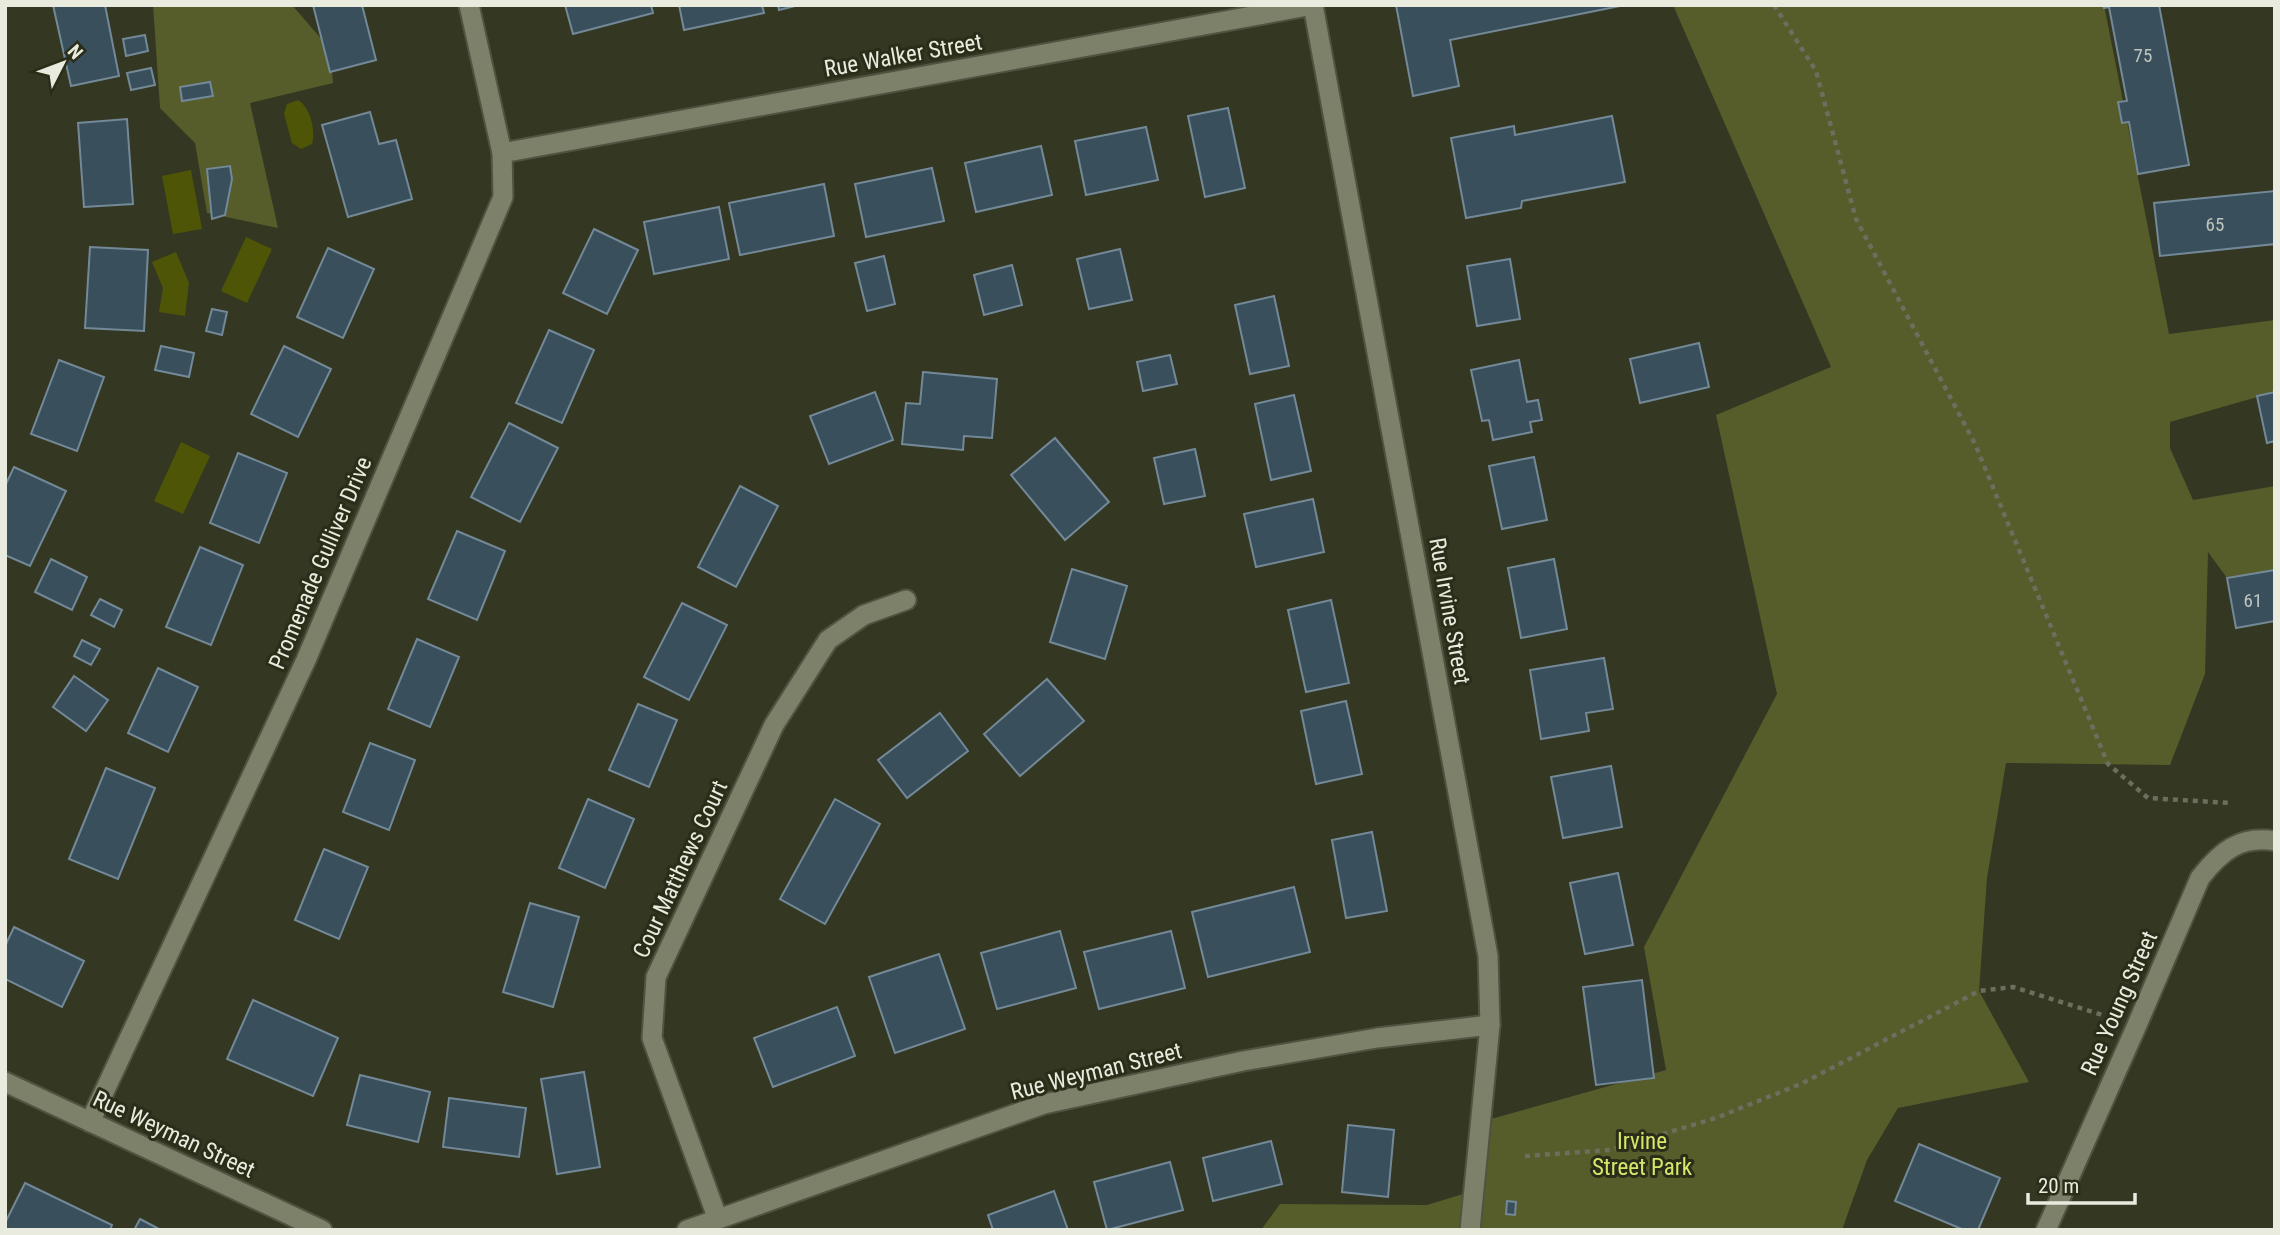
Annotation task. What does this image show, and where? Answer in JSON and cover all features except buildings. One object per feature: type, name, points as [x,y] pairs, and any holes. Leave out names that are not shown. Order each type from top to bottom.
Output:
[{"type":"street","name":"Promenade Gulliver Drive","points":[[90,1122],[306,660],[503,197],[502,153],[469,5]]},
{"type":"street","name":"Rue Walker Street","points":[[502,153],[1313,5]]},
{"type":"street","name":"Rue Irvine Street","points":[[1313,5],[1488,956],[1490,1025],[1470,1230]]},
{"type":"street","name":"Cour Matthews Court","points":[[717,1217],[652,1038],[656,977],[774,725],[828,640],[864,615],[906,600]]},
{"type":"street","name":"Rue Young Street","points":[[2046,1230],[2200,878],[2212,863],[2242,842],[2260,839],[2275,841]]},
{"type":"street","name":"Rue Weyman Street","points":[[687,1230],[717,1217],[912,1152],[1044,1104],[1242,1061],[1377,1038],[1490,1025]]},
{"type":"street","name":"Rue Weyman Street","points":[[5,1082],[322,1230]]},
{"type":"path","points":[[1774,5],[1816,71],[1856,219],[1975,444],[2108,764],[2148,798],[2230,803]]},
{"type":"path","points":[[1525,1156],[1610,1150],[1716,1118],[1803,1083],[1979,991],[2013,987],[2106,1016]]},
{"type":"green space","points":[[153,5],[292,5],[330,49],[333,83],[250,103],[278,228],[207,213],[195,143],[160,108]]},
{"type":"green space","name":"Irvine Street Park","points":[[1673,5],[2104,5],[2169,334],[2275,320],[2275,392],[2170,422],[2170,448],[2193,500],[2275,486],[2275,570],[2227,578],[2208,552],[2205,674],[2170,765],[2006,763],[1987,878],[1979,991],[2029,1082],[1898,1108],[1867,1160],[1842,1230],[1261,1230],[1280,1204],[1427,1205],[1473,1191],[1480,1122],[1666,1070],[1644,947],[1777,694],[1716,415],[1831,367]]},
{"type":"shaded area","points":[[298,100],[309,114],[313,133],[312,144],[301,149],[292,143],[284,114],[287,104]]},
{"type":"shaded area","points":[[191,170],[202,229],[173,234],[162,176]]},
{"type":"shaded area","points":[[246,237],[272,249],[247,303],[221,291]]},
{"type":"shaded area","points":[[176,252],[189,283],[185,316],[159,312],[163,288],[152,262]]},
{"type":"shaded area","points":[[181,442],[210,456],[183,514],[154,501]]}]
